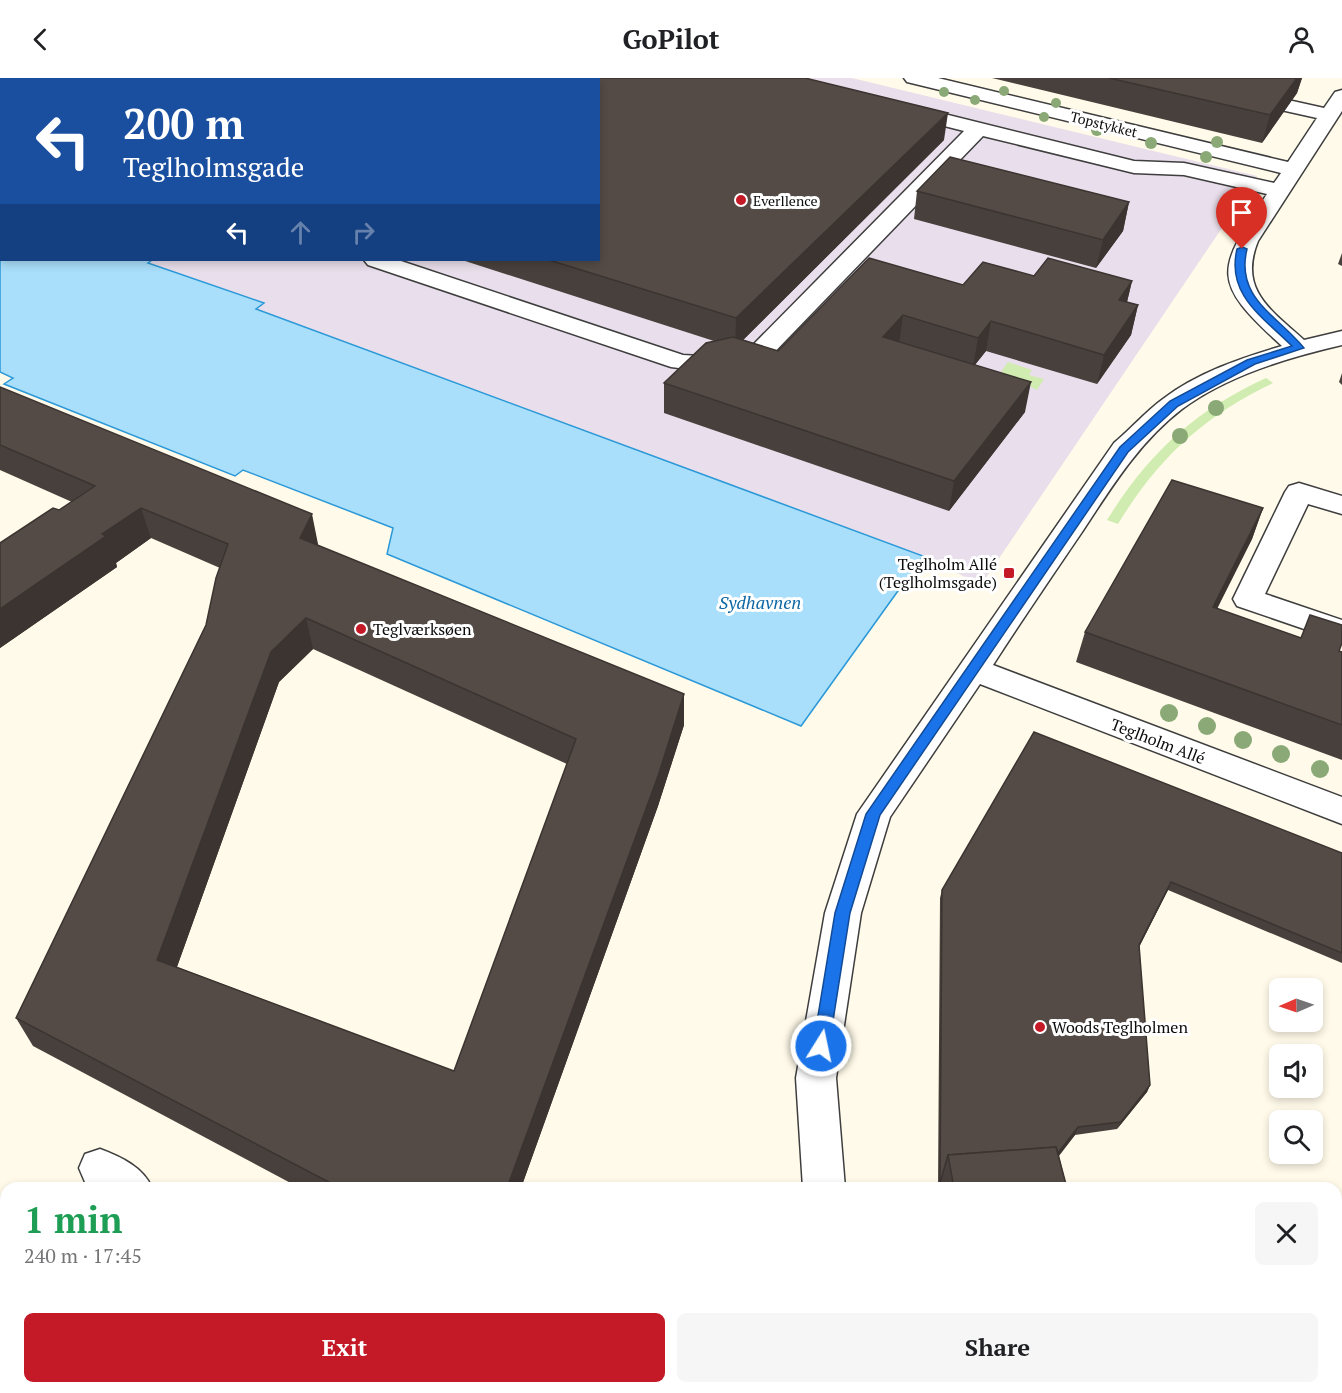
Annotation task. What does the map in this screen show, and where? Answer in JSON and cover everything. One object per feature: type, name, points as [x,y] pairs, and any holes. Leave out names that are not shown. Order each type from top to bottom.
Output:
[{"type":"street","name":"Topstykket","points":[[914,78],[1294,170]]},
{"type":"street","points":[[1299,348],[1250,300],[1239,276],[1239,258],[1242,249],[1342,96]]},
{"type":"street","points":[[888,106],[1134,167],[1184,169],[1280,191]]},
{"type":"street","points":[[1288,106],[1330,115]]},
{"type":"street","points":[[379,261],[680,362],[717,366],[753,360],[978,129]]},
{"type":"street","points":[[824,1182],[816,1078],[843,913],[874,814],[975,670],[1124,449],[1174,403],[1251,362],[1342,338]]},
{"type":"street","points":[[1342,505],[1299,492],[1248,599],[1342,631]]},
{"type":"street","name":"Teglholm Allé","points":[[975,670],[1342,811]]},
{"type":"shaded area","points":[[600,78],[852,78],[1257,176],[981,585],[923,556],[256,309],[263,303],[148,263],[151,261],[600,261]]},
{"type":"green space","points":[[1008,362],[1032,370],[1029,375],[1044,379],[1037,390],[1001,372]]},
{"type":"green space","points":[[1266,378],[1273,383],[1225,410],[1185,441],[1150,478],[1118,524],[1107,520],[1139,475],[1175,437],[1217,405]]},
{"type":"water","name":"Sydhavnen","points":[[0,261],[151,261],[148,263],[264,303],[256,309],[923,556],[801,726],[387,554],[393,528],[243,470],[235,476],[4,384],[13,378],[0,372]]},
{"type":"building","name":"Everllence","points":[[600,78],[805,78],[948,113],[736,318],[552,261],[600,261]]},
{"type":"building","points":[[1109,78],[1297,78],[1270,115]]},
{"type":"building","points":[[950,157],[1129,202],[1103,240],[917,191]]},
{"type":"building","points":[[869,258],[963,285],[983,262],[1034,276],[1048,258],[1132,281],[1119,300],[1138,305],[1104,355],[991,321],[978,338],[903,315],[883,337],[1031,382],[954,481],[664,383],[706,343],[733,337],[778,351]]},
{"type":"building","points":[[0,387],[312,514],[300,538],[684,694],[658,776],[509,1182],[329,1182],[16,1018],[206,625],[216,578],[228,544],[141,508],[102,534],[106,536],[0,609],[0,543],[53,508],[59,510],[95,486],[0,445]],"holes":[[[306,618],[576,739],[454,1071],[157,960],[271,652]]]},
{"type":"building","points":[[1172,480],[1263,508],[1213,607],[1301,638],[1310,615],[1342,625],[1342,643],[1339,651],[1342,652],[1342,725],[1085,632]]},
{"type":"building","name":"Woods Teglholmen","points":[[1034,732],[1342,853],[1342,953],[1171,882],[1139,945],[1150,1085],[1121,1122],[1078,1127],[1058,1153],[1056,1147],[948,1155],[940,1182],[942,890]]},
{"type":"building","points":[[1056,1147],[1065,1182],[953,1182],[948,1155]]},
{"type":"place","name":"Everllence","points":[[741,200]]},
{"type":"place","name":"Teglholm Allé (Teglholmsgade)","points":[[1009,573]]},
{"type":"place","name":"Teglværksøen","points":[[361,629]]},
{"type":"place","name":"Woods Teglholmen","points":[[1040,1027]]},
{"type":"route","points":[[821,1046],[843,913],[874,814],[954,695],[975,670],[1034,579],[1124,449],[1174,403],[1251,362],[1299,348],[1260,311],[1245,293],[1241,285],[1238,266],[1242,249]]}]
